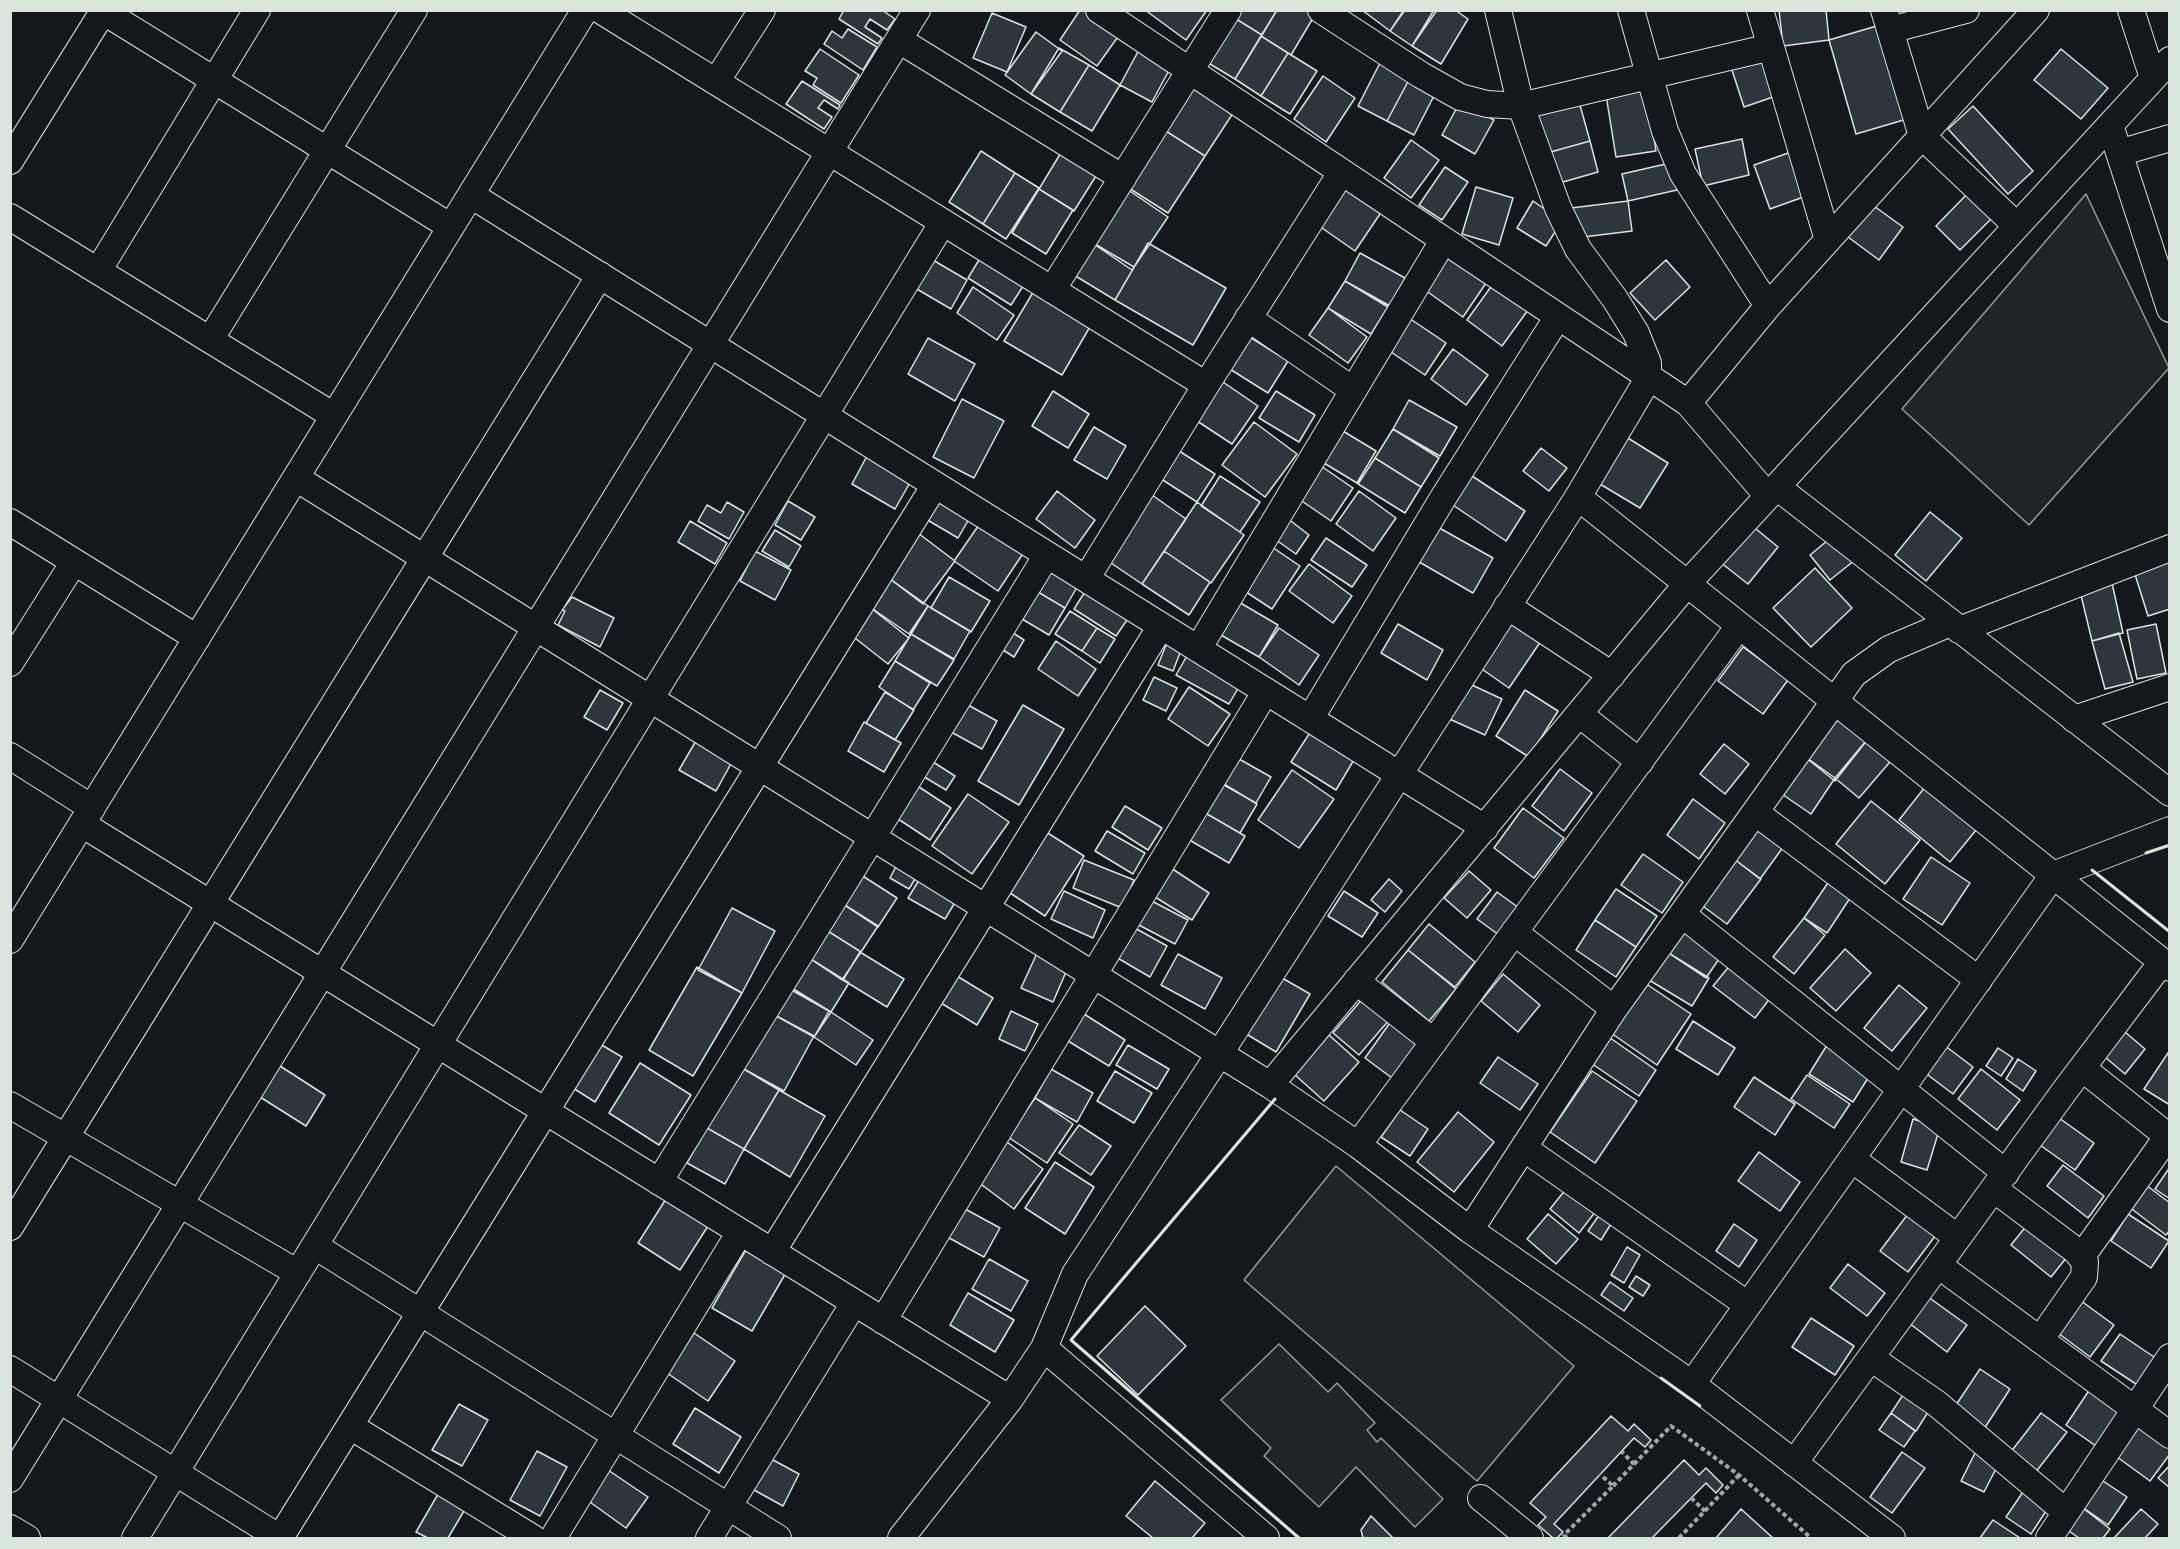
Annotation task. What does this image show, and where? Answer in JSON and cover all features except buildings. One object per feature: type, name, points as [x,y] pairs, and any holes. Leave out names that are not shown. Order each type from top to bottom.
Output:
[{"type":"street","points":[[98,271],[257,10]]},
{"type":"street","points":[[210,340],[414,10]]},
{"type":"street","points":[[10,940],[585,10]]},
{"type":"street","points":[[600,10],[1206,385]]},
{"type":"street","points":[[716,82],[762,10]]},
{"type":"street","points":[[10,1479],[917,10]]},
{"type":"street","points":[[1098,10],[1648,379],[1688,403],[1772,491],[1955,626],[2169,793]]},
{"type":"street","points":[[1052,290],[1228,10]]},
{"type":"street","points":[[1321,10],[1421,75],[1460,97],[1487,104],[1521,106],[1771,47]]},
{"type":"street","points":[[902,1539],[1010,1399],[1044,1348],[1075,1274],[1578,497],[1648,379],[1648,363],[1643,346],[1616,299],[1578,249],[1558,208],[1521,106],[1498,10]]},
{"type":"street","points":[[1631,10],[1665,130],[1683,174],[1768,306]]},
{"type":"street","points":[[1760,10],[1828,240]]},
{"type":"street","points":[[1966,10],[1887,20],[1922,136],[2017,226]]},
{"type":"street","points":[[1688,403],[1768,306],[2036,10]]},
{"type":"street","points":[[1270,1085],[1687,584],[2161,69],[2131,10]]},
{"type":"street","points":[[10,161],[103,11],[451,227]]},
{"type":"street","points":[[899,40],[1123,178]]},
{"type":"street","points":[[2110,125],[2164,273],[2169,309]]},
{"type":"street","points":[[2120,153],[2169,138]]},
{"type":"street","points":[[1086,579],[1341,173]]},
{"type":"street","points":[[471,195],[1485,828]]},
{"type":"street","points":[[10,217],[334,416]]},
{"type":"street","points":[[135,1539],[943,222]]},
{"type":"street","points":[[1198,649],[1443,241]]},
{"type":"street","points":[[10,1227],[600,275]]},
{"type":"street","points":[[1248,318],[1353,390]]},
{"type":"street","points":[[1310,719],[1443,498],[1557,318]]},
{"type":"street","points":[[296,478],[1270,1085],[1358,1145],[1470,1230],[1692,1384],[1892,1539]]},
{"type":"street","points":[[10,1369],[280,1538],[935,485]]},
{"type":"street","points":[[1578,497],[2166,965],[2082,1068],[1794,1462]]},
{"type":"street","points":[[10,522],[196,639]]},
{"type":"street","points":[[1470,1230],[1525,1149],[1614,1009],[1834,701],[1868,662],[1889,649],[2169,548]]},
{"type":"street","points":[[660,1182],[1047,555]]},
{"type":"street","points":[[10,663],[74,562]]},
{"type":"street","points":[[1507,606],[1612,675]]},
{"type":"street","points":[[772,1252],[1161,626]]},
{"type":"street","points":[[1358,1145],[1739,626]]},
{"type":"street","points":[[2074,719],[2169,687]]},
{"type":"street","points":[[883,1321],[1266,691]]},
{"type":"street","points":[[1579,714],[1640,762]]},
{"type":"street","points":[[10,756],[87,816],[211,904],[1010,1399]]},
{"type":"street","points":[[1756,813],[1979,980]]},
{"type":"street","points":[[1692,1384],[2053,875],[2169,830]]},
{"type":"street","points":[[1683,915],[1901,1090],[2082,1256],[2086,1268],[2084,1277],[2040,1340]]},
{"type":"street","points":[[1514,932],[1614,1009]]},
{"type":"street","points":[[1356,981],[1434,1041]]},
{"type":"street","points":[[2082,1068],[2168,1137],[2082,1256]]},
{"type":"street","points":[[10,1105],[298,1273]]},
{"type":"street","points":[[1525,1149],[1748,1305]]},
{"type":"street","points":[[1852,1159],[1958,1237]]},
{"type":"street","points":[[553,1539],[740,1232]]},
{"type":"street","points":[[315,1246],[778,1539]]},
{"type":"street","points":[[1938,1265],[2169,1435]]},
{"type":"street","points":[[709,1539],[854,1303]]},
{"type":"street","points":[[1044,1348],[1260,1537]]},
{"type":"street","points":[[2049,1539],[2169,1357]]},
{"type":"street","points":[[1870,1358],[1929,1398],[2066,1512]]},
{"type":"street","points":[[350,1426],[532,1539]]},
{"type":"street","points":[[1481,1498],[1530,1539]]},
{"type":"street","points":[[10,1528],[27,1539]]},
{"type":"path","points":[[1567,1539],[1564,1535],[1671,1426],[1739,1475],[1810,1539]]},
{"type":"path","points":[[1622,1452],[1634,1464]]},
{"type":"path","points":[[1600,1474],[1612,1486]]},
{"type":"path","points":[[1679,1539],[1739,1475]]},
{"type":"path","points":[[1691,1498],[1705,1511]]},
{"type":"shaded area","points":[[2086,194],[2169,368],[2029,525],[1902,409]]},
{"type":"shaded area","points":[[1336,1166],[1574,1366],[1477,1481],[1244,1280]]},
{"type":"shaded area","points":[[1279,1344],[1328,1392],[1337,1383],[1375,1423],[1367,1430],[1377,1442],[1381,1438],[1443,1499],[1415,1527],[1356,1467],[1319,1507],[1264,1456],[1271,1448],[1221,1400]]},
{"type":"wall","points":[[2146,853],[2170,845]]},
{"type":"wall","points":[[2092,870],[2170,932]]},
{"type":"wall","points":[[1275,1099],[1071,1340],[1299,1538]]},
{"type":"wall","points":[[1661,1378],[1700,1406]]}]
